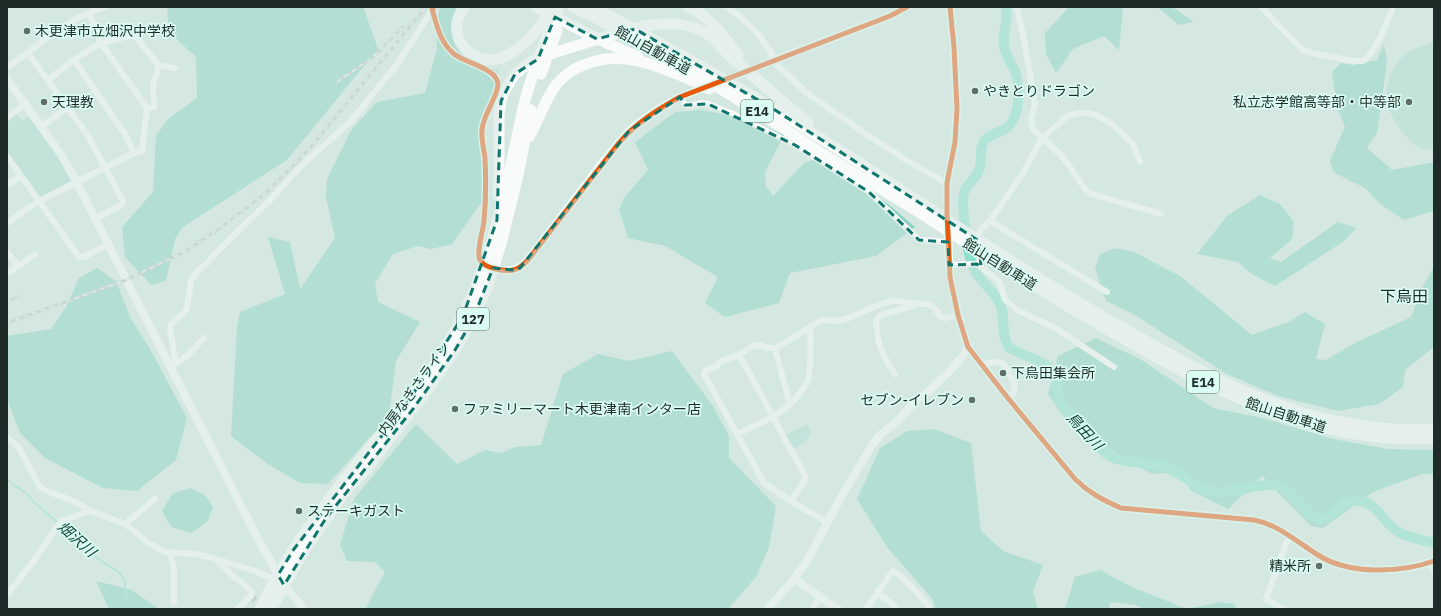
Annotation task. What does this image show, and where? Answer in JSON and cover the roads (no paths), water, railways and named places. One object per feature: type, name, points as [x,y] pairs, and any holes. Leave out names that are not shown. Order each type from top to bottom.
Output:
[{"type":"highway","points":[[464,7],[457,23],[456,32],[459,42],[466,51],[486,60],[503,58],[526,43],[535,34],[553,7]]},
{"type":"highway","points":[[536,7],[600,40],[702,86],[794,134]]},
{"type":"highway","name":"内房なぎさライン","points":[[488,266],[497,220],[532,76],[559,7]]},
{"type":"highway","name":"内房なぎさライン","points":[[271,609],[280,580],[294,548],[316,516],[408,402],[434,364],[463,316],[488,266],[513,193],[539,80],[568,7]]},
{"type":"highway","name":"館山自動車道","points":[[573,7],[591,11],[711,70],[913,198],[923,210]]},
{"type":"highway","points":[[688,7],[708,19],[718,29],[743,61],[771,92]]},
{"type":"highway","name":"館山自動車道","points":[[591,11],[794,134],[826,156],[923,210],[1080,314],[1154,356],[1212,386],[1259,407],[1307,424],[1349,433],[1394,438],[1434,438]]},
{"type":"highway","points":[[497,220],[499,116],[504,92],[515,74],[529,63],[543,56],[608,36],[659,24],[672,23],[688,25],[711,36],[732,58],[800,117],[834,143],[913,198]]},
{"type":"highway","points":[[522,149],[534,129],[538,116],[557,84],[570,73],[593,61],[626,59],[645,63],[675,74]]},
{"type":"highway","name":"館山自動車道","points":[[996,257],[1158,348],[1215,378],[1262,399],[1309,415],[1349,424],[1394,429],[1434,429]]},
{"type":"highway","name":"内房なぎさライン","points":[[260,609],[280,580]]},
{"type":"street","points":[[7,68],[64,27],[89,13],[105,7]]},
{"type":"street","points":[[727,7],[742,18],[758,34],[772,52],[771,61]]},
{"type":"street","points":[[771,61],[890,16],[907,7]]},
{"type":"street","points":[[945,7],[950,11],[957,109],[955,142],[947,183],[949,265],[958,315],[968,347],[1074,479],[1086,490],[1121,508],[1254,520],[1275,527],[1319,556],[1342,566],[1357,569],[1397,569],[1431,562],[1434,571]]},
{"type":"street","points":[[1017,7],[1035,104],[1031,119],[1033,129],[1062,156],[1088,193],[1161,214]]},
{"type":"street","points":[[1261,7],[1303,50],[1353,61],[1363,61],[1375,48],[1393,7]]},
{"type":"street","points":[[433,8],[440,39],[454,54],[490,72],[495,77],[498,84],[484,121],[482,131],[485,156],[484,227],[478,253],[479,260],[488,266],[513,270],[520,268],[528,260],[605,159],[629,131],[641,120],[680,97],[685,105],[690,106],[701,103],[708,104],[734,114],[795,146],[869,192],[919,240],[948,242]]},
{"type":"street","points":[[171,366],[174,359],[170,328],[187,308],[191,281],[196,273],[272,198],[301,166],[352,120],[398,63],[433,8]]},
{"type":"street","points":[[7,223],[39,201],[76,181],[134,153],[142,151],[147,108],[101,43],[89,13]]},
{"type":"street","points":[[48,80],[74,60],[101,43],[133,35],[158,65],[158,70],[153,84],[154,107],[147,108]]},
{"type":"street","points":[[28,53],[88,136],[123,201],[121,205],[95,219]]},
{"type":"street","points":[[74,60],[124,134],[134,153]]},
{"type":"street","points":[[771,61],[814,99],[911,163],[947,183]]},
{"type":"street","points":[[158,65],[175,68]]},
{"type":"street","points":[[7,79],[62,156],[171,366],[259,541],[280,580],[304,609]]},
{"type":"street","points":[[7,118],[25,104]]},
{"type":"street","points":[[41,127],[68,107]]},
{"type":"street","points":[[982,267],[979,248],[979,233],[981,229],[990,221],[1022,173],[1042,138],[1067,116],[1079,113],[1088,113],[1096,115],[1114,125],[1132,144],[1140,162]]},
{"type":"street","points":[[7,156],[79,257],[84,257],[108,244]]},
{"type":"street","points":[[7,186],[21,176]]},
{"type":"street","points":[[990,221],[1107,292]]},
{"type":"street","points":[[7,252],[18,266]]},
{"type":"street","points":[[7,274],[35,254]]},
{"type":"street","points":[[949,265],[977,264],[982,267],[999,281],[1005,300],[1019,311],[1056,328],[1114,366]]},
{"type":"street","points":[[828,523],[764,483],[704,374],[705,371],[717,366],[726,359],[739,355],[753,346],[760,345],[775,348],[790,341],[820,321],[841,320],[874,306],[893,301],[916,304],[927,303],[933,306],[941,317],[945,318],[958,315]]},
{"type":"street","points":[[895,374],[883,357],[880,349],[876,320],[881,315],[916,304]]},
{"type":"street","points":[[737,434],[773,417],[798,398],[808,381],[810,328]]},
{"type":"street","points":[[171,366],[189,354],[204,338]]},
{"type":"street","points":[[768,609],[794,579],[807,561],[872,445],[880,435],[949,372],[965,353],[968,347]]},
{"type":"street","points":[[775,348],[790,405]]},
{"type":"street","points":[[739,355],[758,387],[805,475],[805,480],[791,501]]},
{"type":"street","points":[[982,365],[994,362],[1005,365],[1010,374],[1014,389],[1014,392],[1007,397]]},
{"type":"street","points":[[7,437],[23,454],[40,487],[47,491],[76,502],[90,511],[124,524],[150,544],[165,552],[194,554],[215,558],[280,580]]},
{"type":"street","points":[[124,524],[155,499]]},
{"type":"street","points":[[7,595],[53,534],[61,521],[90,511]]},
{"type":"street","points":[[1283,609],[1266,599],[1289,536]]},
{"type":"street","points":[[170,552],[174,569],[174,602]]},
{"type":"street","points":[[215,558],[233,576],[252,590],[251,596],[237,609]]},
{"type":"street","points":[[866,609],[893,571],[896,572],[930,609]]},
{"type":"street","points":[[794,579],[838,609]]},
{"type":"street","points":[[877,592],[896,609]]},
{"type":"street","points":[[812,609],[820,597]]},
{"type":"waterway","name":"鳥田川","points":[[1006,7],[1007,17],[1004,46],[1016,75],[1018,88],[1017,110],[1012,122],[1006,128],[988,137],[983,143],[981,150],[981,164],[976,176],[965,190],[963,195],[963,204],[966,239],[972,265],[978,276],[999,301],[1002,311],[1005,338],[1009,348],[1036,360],[1049,368],[1054,376],[1062,406],[1067,412],[1086,427],[1103,451],[1111,457],[1125,461],[1153,464],[1167,468],[1197,486],[1209,491],[1224,492],[1276,485],[1282,487],[1288,492],[1310,514],[1321,519],[1330,516],[1347,503],[1360,501],[1371,505],[1392,527],[1401,533],[1434,543]]},
{"type":"waterway","name":"畑沢川","points":[[7,479],[25,492],[36,504],[58,523]]},
{"type":"waterway","name":"畑沢川","points":[[60,526],[88,548],[98,559],[119,572],[124,580],[129,609]]},
{"type":"tunnel","points":[[721,81],[769,62]]},
{"type":"tunnel","points":[[680,97],[708,86]]},
{"type":"tunnel","points":[[251,596],[263,606]]},
{"type":"railway","points":[[7,323],[126,280],[186,251],[220,228],[267,192],[292,167],[315,142],[426,7]]},
{"type":"railway","points":[[337,82],[372,58],[403,27]]},
{"type":"railway","points":[[7,302],[17,297]]},
{"type":"place","name":"木更津市立畑沢中学校","points":[[27,31]]},
{"type":"place","name":"やきとりドラゴン","points":[[975,91]]},
{"type":"place","name":"天理教","points":[[44,102]]},
{"type":"place","name":"私立志学館高等部・中等部","points":[[1409,102]]},
{"type":"place","name":"下烏田集会所","points":[[1003,373]]},
{"type":"place","name":"セブン-イレブン","points":[[972,400]]},
{"type":"place","name":"ファミリーマート木更津南インター店","points":[[455,409]]},
{"type":"place","name":"ステーキガスト","points":[[299,511]]},
{"type":"place","name":"精米所","points":[[1319,566]]},
{"type":"district","name":"下烏田","points":[[1404,296]]}]
